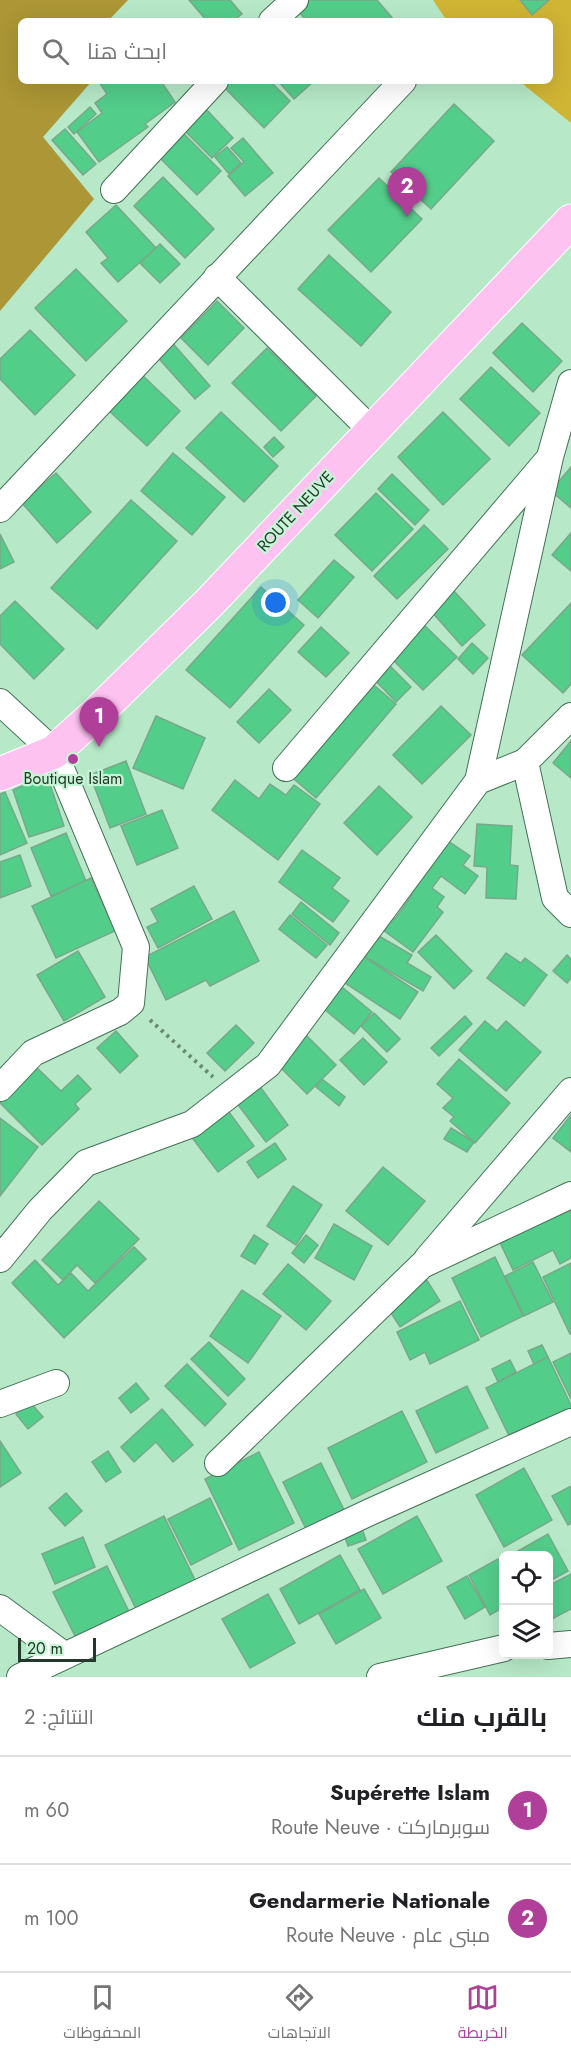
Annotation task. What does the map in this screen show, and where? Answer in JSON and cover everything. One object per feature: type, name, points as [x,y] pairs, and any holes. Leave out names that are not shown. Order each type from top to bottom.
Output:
[{"type":"main road","name":"ROUTE NEUVE","points":[[0,774],[54,752],[210,602],[571,221]]},
{"type":"street","points":[[275,18],[295,0]]},
{"type":"street","points":[[114,190],[212,84]]},
{"type":"street","points":[[0,509],[400,84]]},
{"type":"street","points":[[217,277],[371,430]]},
{"type":"street","points":[[0,1259],[40,1210],[86,1162],[192,1124],[268,1065],[478,781],[550,458],[571,383]]},
{"type":"street","points":[[286,768],[550,458]]},
{"type":"street","points":[[0,702],[54,752],[136,947],[131,1003],[120,1012],[33,1053],[0,1088]]},
{"type":"street","points":[[478,781],[525,762],[571,716]]},
{"type":"street","points":[[525,762],[555,898],[571,914]]},
{"type":"street","points":[[218,1462],[422,1265],[571,1091]]},
{"type":"street","points":[[422,1265],[571,1195]]},
{"type":"street","points":[[0,1404],[56,1383]]},
{"type":"street","points":[[20,1677],[571,1422]]},
{"type":"street","points":[[0,1608],[64,1655]]},
{"type":"street","points":[[553,1646],[571,1645]]},
{"type":"street","points":[[380,1677],[499,1649]]},
{"type":"path","points":[[131,1003],[231,1093]]},
{"type":"shaded area","points":[[0,0],[128,0],[111,18],[18,18],[18,84],[89,84],[43,137],[94,199],[0,311]]},
{"type":"shaded area","points":[[433,0],[571,0],[571,123],[523,84],[553,84],[553,18],[445,18]]},
{"type":"building","points":[[189,0],[230,0],[242,14],[237,18],[204,18]]},
{"type":"building","points":[[308,0],[377,0],[392,18],[304,18],[297,10]]},
{"type":"building","points":[[520,0],[549,0],[532,15]]},
{"type":"building","points":[[100,84],[163,84],[175,102],[145,124],[148,127],[99,162],[77,132],[102,113],[95,103],[107,94]]},
{"type":"building","points":[[273,84],[290,101],[264,128],[222,85]]},
{"type":"building","points":[[281,84],[311,84],[294,99]]},
{"type":"building","points":[[454,104],[494,141],[431,209],[391,172]]},
{"type":"building","points":[[90,107],[96,114],[74,134],[68,127]]},
{"type":"building","points":[[206,109],[233,138],[212,158],[184,130]]},
{"type":"building","points":[[178,128],[221,171],[197,195],[154,152]]},
{"type":"building","points":[[65,129],[96,164],[83,175],[52,140]]},
{"type":"building","points":[[243,138],[273,173],[245,196],[228,176],[244,162],[231,148]]},
{"type":"building","points":[[227,147],[241,163],[229,174],[215,157]]},
{"type":"building","points":[[163,177],[214,229],[185,258],[134,206]]},
{"type":"building","points":[[379,178],[422,219],[371,272],[328,230]]},
{"type":"building","points":[[116,205],[156,248],[118,282],[101,263],[108,258],[86,232]]},
{"type":"building","points":[[160,244],[180,264],[160,283],[140,263]]},
{"type":"building","points":[[329,255],[391,312],[361,346],[298,289]]},
{"type":"building","points":[[76,269],[127,321],[86,361],[35,308]]},
{"type":"building","points":[[217,301],[244,328],[208,365],[181,338]]},
{"type":"building","points":[[522,323],[562,361],[533,392],[493,353]]},
{"type":"building","points":[[30,330],[75,375],[35,415],[0,379],[0,359]]},
{"type":"building","points":[[169,339],[210,386],[195,399],[153,352]]},
{"type":"building","points":[[267,348],[316,396],[281,431],[232,383]]},
{"type":"building","points":[[491,367],[540,413],[509,446],[460,399]]},
{"type":"building","points":[[140,373],[180,411],[147,446],[107,409]]},
{"type":"building","points":[[221,412],[278,466],[244,502],[186,448]]},
{"type":"building","points":[[443,412],[490,459],[443,505],[398,457]]},
{"type":"building","points":[[274,437],[284,447],[273,457],[264,447]]},
{"type":"building","points":[[173,453],[225,497],[192,535],[141,491]]},
{"type":"building","points":[[571,467],[571,508],[551,491]]},
{"type":"building","points":[[56,473],[91,512],[57,543],[22,503]]},
{"type":"building","points":[[392,474],[429,510],[415,525],[378,489]]},
{"type":"building","points":[[376,493],[413,529],[372,571],[335,535]]},
{"type":"building","points":[[131,500],[177,541],[97,629],[51,588]]},
{"type":"building","points":[[424,525],[448,549],[397,599],[374,576]]},
{"type":"building","points":[[571,533],[571,571],[552,555]]},
{"type":"building","points":[[0,534],[14,562],[0,569]]},
{"type":"building","points":[[334,560],[354,577],[318,618],[298,600]]},
{"type":"building","points":[[261,587],[304,625],[230,708],[186,670]]},
{"type":"building","points":[[454,591],[485,625],[462,646],[431,611]]},
{"type":"building","points":[[15,601],[64,649],[34,679],[0,644],[0,616]]},
{"type":"building","points":[[571,603],[571,684],[563,693],[522,655]]},
{"type":"building","points":[[423,624],[457,657],[423,690],[390,657]]},
{"type":"building","points":[[321,627],[349,653],[326,677],[298,652]]},
{"type":"building","points":[[472,643],[488,658],[473,674],[458,659]]},
{"type":"building","points":[[384,660],[411,687],[396,702],[369,674]]},
{"type":"building","points":[[368,680],[396,704],[316,798],[288,774]]},
{"type":"building","points":[[269,689],[291,710],[259,743],[237,722]]},
{"type":"building","points":[[441,706],[471,735],[422,784],[393,755]]},
{"type":"building","points":[[156,716],[205,738],[183,789],[133,768]]},
{"type":"building","points":[[571,741],[571,778],[553,763]]},
{"type":"building","points":[[126,761],[146,814],[110,828],[90,775]]},
{"type":"building","points":[[47,775],[64,826],[29,837],[13,790]]},
{"type":"building","points":[[235,780],[259,799],[270,784],[286,795],[294,785],[320,804],[278,860],[212,810]]},
{"type":"building","points":[[379,786],[412,817],[377,855],[344,823]]},
{"type":"building","points":[[5,792],[27,843],[0,855],[0,794]]},
{"type":"building","points":[[162,810],[178,848],[137,865],[121,826]]},
{"type":"building","points":[[477,824],[512,826],[510,865],[518,866],[516,899],[486,898],[487,867],[474,866]]},
{"type":"building","points":[[66,833],[86,881],[51,896],[31,848]]},
{"type":"building","points":[[444,838],[470,856],[463,865],[478,876],[465,894],[441,876],[432,888],[444,897],[437,907],[443,912],[413,952],[379,927],[388,914],[395,919],[412,895],[404,889]]},
{"type":"building","points":[[302,850],[340,878],[332,888],[349,901],[333,922],[279,882]]},
{"type":"building","points":[[20,855],[31,886],[0,898],[0,862]]},
{"type":"building","points":[[91,878],[115,931],[56,958],[32,906]]},
{"type":"building","points":[[194,886],[212,919],[158,948],[147,927],[158,922],[151,909]]},
{"type":"building","points":[[301,902],[339,933],[330,945],[292,914]]},
{"type":"building","points":[[234,911],[259,961],[210,986],[206,980],[166,1000],[145,957]]},
{"type":"building","points":[[290,915],[327,945],[316,958],[279,929]]},
{"type":"building","points":[[377,935],[412,955],[407,963],[431,977],[423,991],[365,957]]},
{"type":"building","points":[[436,935],[472,971],[454,989],[418,952]]},
{"type":"building","points":[[78,951],[105,997],[64,1021],[37,975]]},
{"type":"building","points":[[506,953],[521,963],[525,958],[547,975],[524,1006],[487,978]]},
{"type":"building","points":[[567,955],[571,959],[571,978],[567,983],[553,971]]},
{"type":"building","points":[[363,956],[418,992],[400,1019],[345,983]]},
{"type":"building","points":[[342,987],[372,1012],[354,1034],[324,1009]]},
{"type":"building","points":[[374,1013],[400,1039],[387,1052],[361,1026]]},
{"type":"building","points":[[465,1016],[472,1024],[439,1056],[431,1048]]},
{"type":"building","points":[[485,1021],[497,1031],[506,1021],[541,1052],[506,1091],[459,1050]]},
{"type":"building","points":[[236,1025],[254,1043],[225,1071],[207,1053]]},
{"type":"building","points":[[116,1031],[138,1056],[120,1073],[97,1048]]},
{"type":"building","points":[[305,1034],[336,1065],[307,1094],[276,1063]]},
{"type":"building","points":[[363,1038],[387,1062],[364,1085],[340,1060]]},
{"type":"building","points":[[459,1059],[510,1103],[475,1143],[450,1121],[454,1117],[443,1108],[453,1098],[437,1084]]},
{"type":"building","points":[[32,1063],[61,1091],[78,1075],[91,1089],[75,1104],[79,1109],[42,1145],[0,1103],[0,1094]]},
{"type":"building","points":[[322,1079],[345,1097],[339,1106],[316,1087]]},
{"type":"building","points":[[256,1081],[288,1125],[266,1142],[233,1098]]},
{"type":"building","points":[[223,1104],[254,1146],[218,1172],[187,1131]]},
{"type":"building","points":[[571,1115],[571,1152],[553,1138]]},
{"type":"building","points":[[0,1118],[38,1147],[0,1196]]},
{"type":"building","points":[[451,1128],[474,1142],[467,1152],[444,1139]]},
{"type":"building","points":[[275,1143],[286,1159],[258,1178],[247,1162]]},
{"type":"building","points":[[383,1167],[425,1201],[388,1245],[346,1211]]},
{"type":"building","points":[[293,1186],[322,1205],[296,1245],[267,1226]]},
{"type":"building","points":[[571,1198],[571,1258],[560,1264],[553,1250],[513,1270],[496,1234]]},
{"type":"building","points":[[99,1201],[139,1239],[95,1283],[77,1265],[63,1280],[42,1260]]},
{"type":"building","points":[[334,1224],[372,1246],[354,1280],[315,1258]]},
{"type":"building","points":[[254,1235],[268,1244],[255,1264],[241,1256]]},
{"type":"building","points":[[306,1235],[318,1245],[304,1263],[292,1253]]},
{"type":"building","points":[[134,1247],[146,1259],[64,1338],[12,1283],[35,1260],[58,1285],[71,1273],[88,1291]]},
{"type":"building","points":[[495,1257],[523,1316],[481,1337],[452,1278]]},
{"type":"building","points":[[533,1262],[553,1302],[524,1316],[505,1276]]},
{"type":"building","points":[[571,1263],[571,1334],[570,1334],[543,1277]]},
{"type":"building","points":[[288,1264],[331,1301],[306,1330],[263,1294]]},
{"type":"building","points":[[426,1279],[440,1301],[400,1327],[386,1305]]},
{"type":"building","points":[[242,1290],[281,1316],[248,1363],[210,1336]]},
{"type":"building","points":[[460,1301],[479,1340],[430,1364],[425,1352],[410,1360],[397,1332]]},
{"type":"building","points":[[209,1342],[245,1379],[228,1396],[191,1359]]},
{"type":"building","points":[[542,1345],[548,1357],[534,1364],[528,1351]]},
{"type":"building","points":[[571,1353],[571,1399],[553,1362]]},
{"type":"building","points":[[548,1357],[571,1405],[571,1413],[512,1442],[486,1388]]},
{"type":"building","points":[[510,1360],[516,1372],[498,1382],[492,1369]]},
{"type":"building","points":[[187,1364],[226,1404],[205,1426],[165,1386]]},
{"type":"building","points":[[136,1383],[149,1399],[131,1413],[119,1398]]},
{"type":"building","points":[[467,1386],[488,1428],[436,1453],[416,1411]]},
{"type":"building","points":[[30,1402],[43,1417],[28,1429],[16,1414]]},
{"type":"building","points":[[162,1409],[193,1445],[173,1462],[156,1442],[134,1462],[121,1447]]},
{"type":"building","points":[[402,1411],[427,1462],[352,1499],[328,1448]]},
{"type":"building","points":[[0,1441],[21,1473],[0,1487]]},
{"type":"building","points":[[108,1451],[121,1472],[106,1482],[92,1462]]},
{"type":"building","points":[[259,1452],[294,1523],[239,1550],[205,1479]]},
{"type":"building","points":[[321,1463],[345,1512],[307,1531],[283,1482]]},
{"type":"building","points":[[524,1468],[552,1520],[504,1547],[476,1495]]},
{"type":"building","points":[[571,1486],[571,1523],[568,1525],[552,1496]]},
{"type":"building","points":[[66,1493],[82,1511],[65,1526],[49,1508]]},
{"type":"building","points":[[210,1498],[232,1544],[191,1565],[168,1519]]},
{"type":"building","points":[[164,1516],[197,1584],[138,1613],[105,1545]]},
{"type":"building","points":[[417,1516],[442,1561],[383,1594],[358,1549]]},
{"type":"building","points":[[360,1523],[366,1540],[348,1546],[342,1529]]},
{"type":"building","points":[[548,1534],[568,1571],[553,1579],[553,1551],[518,1551]]},
{"type":"building","points":[[83,1537],[95,1567],[55,1584],[42,1554]]},
{"type":"building","points":[[340,1555],[360,1590],[299,1624],[280,1589]]},
{"type":"building","points":[[498,1559],[499,1610],[490,1615],[469,1575]]},
{"type":"building","points":[[107,1566],[132,1618],[79,1644],[53,1592]]},
{"type":"building","points":[[571,1574],[571,1609],[553,1618],[553,1605],[553,1583]]},
{"type":"building","points":[[467,1576],[485,1607],[465,1619],[447,1587]]},
{"type":"building","points":[[364,1589],[381,1618],[336,1644],[319,1614]]},
{"type":"building","points":[[268,1594],[295,1643],[250,1668],[222,1619]]},
{"type":"place","name":"Gendarmerie Nationale","points":[[407,217]]},
{"type":"place","name":"Supérette Islam","points":[[99,747]]},
{"type":"place","name":"Boutique Islam","points":[[73,759]]}]
